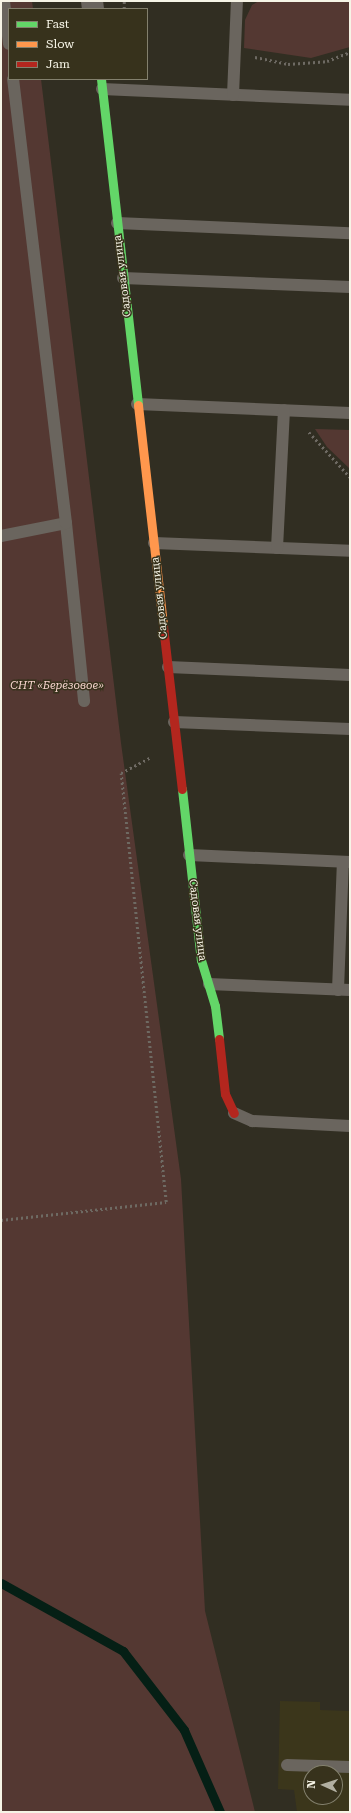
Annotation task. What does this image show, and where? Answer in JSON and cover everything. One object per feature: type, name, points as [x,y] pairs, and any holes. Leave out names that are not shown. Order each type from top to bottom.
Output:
[{"type":"street","name":"Садовая улица","points":[[101,84],[201,960],[215,1006],[225,1094],[234,1113]]},
{"type":"lane","points":[[4,1],[8,35]]},
{"type":"lane","points":[[233,95],[237,1]]},
{"type":"lane","points":[[13,80],[66,523],[84,701]]},
{"type":"lane","points":[[101,84],[233,95],[350,100]]},
{"type":"lane","points":[[117,223],[350,233]]},
{"type":"lane","points":[[123,278],[350,288]]},
{"type":"lane","points":[[138,404],[350,413]]},
{"type":"lane","points":[[277,548],[289,410]]},
{"type":"lane","points":[[1,536],[66,523]]},
{"type":"lane","points":[[154,542],[350,551]]},
{"type":"lane","points":[[168,667],[350,675]]},
{"type":"lane","points":[[174,722],[350,729]]},
{"type":"lane","points":[[189,855],[347,862],[344,990],[209,984]]},
{"type":"lane","points":[[234,1113],[252,1121],[350,1126]]},
{"type":"lane","points":[[287,1765],[350,1767]]},
{"type":"path","points":[[234,50],[288,64],[327,61],[350,52]]},
{"type":"path","points":[[289,410],[350,478]]},
{"type":"path","points":[[1,1220],[166,1202],[120,773],[145,758],[178,753]]},
{"type":"shaded area","points":[[280,1701],[320,1702],[320,1710],[350,1711],[350,1812],[297,1812],[294,1790],[278,1789]]},
{"type":"green space","name":"СНТ «Берёзовое»","points":[[1,1],[32,1],[33,8],[8,8],[8,80],[41,80],[121,743],[181,1179],[205,1611],[255,1812],[1,1812]]},
{"type":"green space","points":[[259,1],[350,1],[350,47],[311,58],[244,48],[245,20],[252,5]]},
{"type":"green space","points":[[315,429],[350,430],[350,469],[327,447]]},
{"type":"waterway","points":[[1,1583],[123,1651],[184,1730],[220,1812]]},
{"type":"traffic: fast","points":[[101,80],[138,405]]},
{"type":"traffic: fast","points":[[182,789],[201,960],[215,1006],[219,1039]]},
{"type":"traffic: slow","points":[[138,405],[163,626]]},
{"type":"traffic: jam","points":[[163,626],[182,789]]},
{"type":"traffic: jam","points":[[219,1039],[225,1094],[234,1113]]}]
